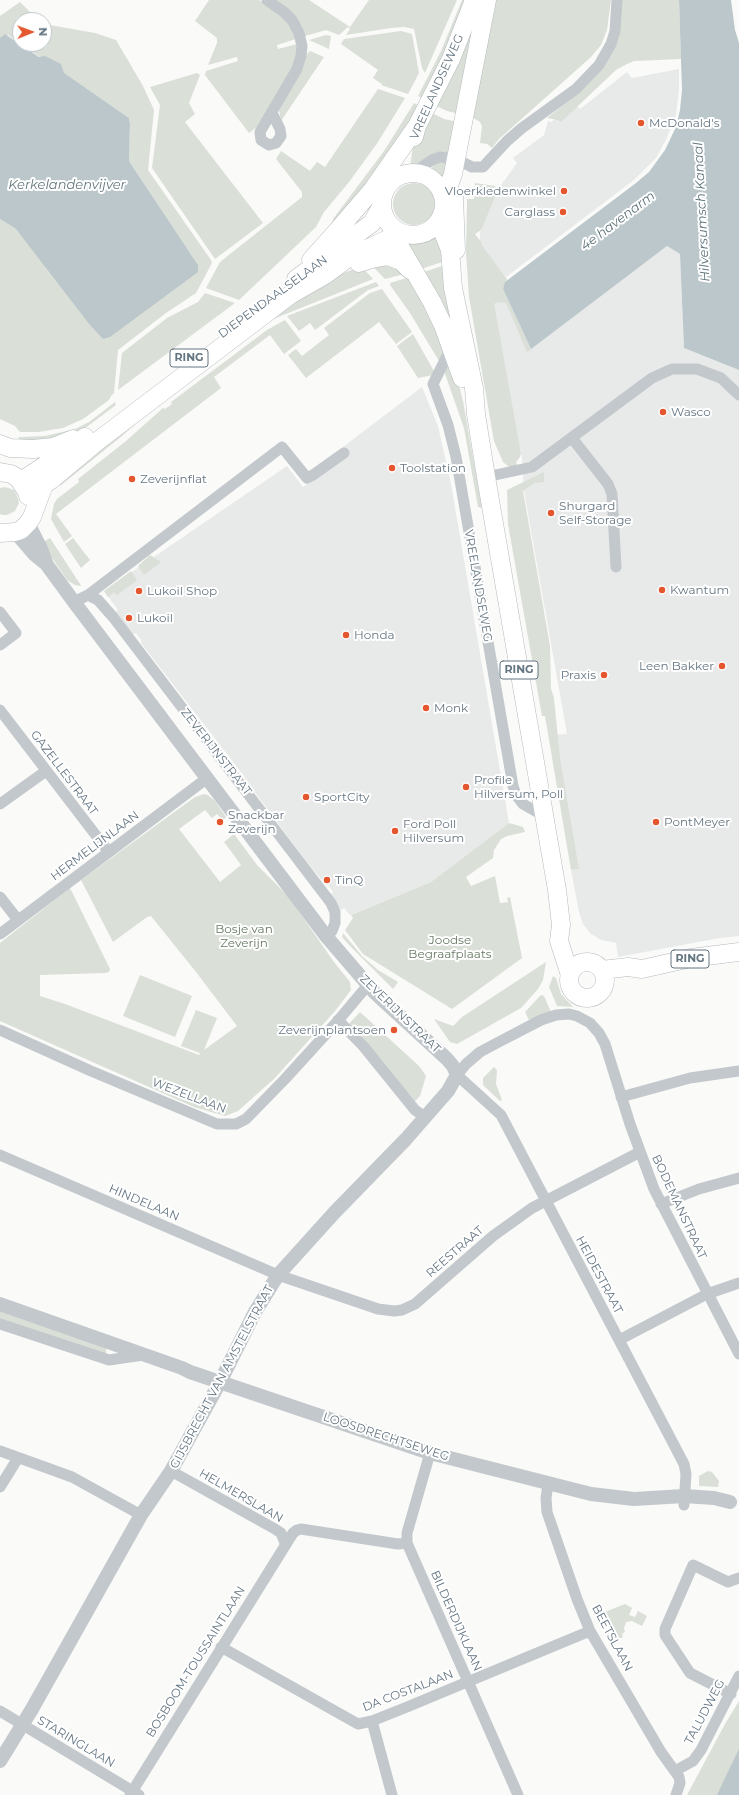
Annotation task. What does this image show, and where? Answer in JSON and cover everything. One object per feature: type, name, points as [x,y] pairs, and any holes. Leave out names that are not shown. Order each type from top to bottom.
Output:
[{"type":"main road","name":"VREELANDSEWEG","points":[[408,174],[408,154],[417,126],[451,59],[474,0]]},
{"type":"main road","name":"VREELANDSEWEG","points":[[439,222],[444,207],[444,199],[455,166],[487,0]]},
{"type":"main road","points":[[290,284],[359,205],[417,126]]},
{"type":"main road","points":[[455,166],[454,227],[458,305]]},
{"type":"main road","points":[[408,174],[422,174],[433,180],[441,190],[444,199]]},
{"type":"main road","name":"RING","points":[[408,174],[391,183],[386,190],[382,205],[383,213],[397,232],[414,273],[432,302],[443,325],[476,414]]},
{"type":"main road","name":"DIEPENDAALSELAAN","points":[[22,510],[76,445],[88,433],[372,223],[382,205]]},
{"type":"main road","name":"RING","points":[[397,232],[417,235],[432,229],[439,222],[450,250],[453,288],[458,305],[474,388],[476,414],[486,477],[557,890],[561,925],[559,941],[570,975],[569,982],[574,993],[585,998],[597,995],[603,989],[603,977],[594,964],[585,962],[575,953],[561,925]]},
{"type":"main road","name":"DIEPENDAALSELAAN","points":[[22,510],[99,440],[284,299],[325,275],[348,258],[397,232]]},
{"type":"main road","name":"RING","points":[[325,275],[382,256],[395,258],[401,261],[414,273]]},
{"type":"main road","points":[[0,444],[10,448],[33,449],[53,447],[88,433]]},
{"type":"main road","points":[[0,472],[11,474],[22,510]]},
{"type":"main road","name":"RING","points":[[603,977],[628,967],[642,968],[691,958],[739,952]]},
{"type":"main road","points":[[570,975],[576,966],[585,962]]},
{"type":"street","points":[[267,0],[284,12],[292,20],[299,33],[302,46],[297,69],[272,113]]},
{"type":"street","points":[[408,174],[435,158],[446,157],[455,166],[478,167],[522,128],[572,93],[599,65],[611,44],[615,31],[617,0]]},
{"type":"street","name":"VREELANDSEWEG","points":[[451,348],[433,384],[448,425],[456,457],[513,786],[516,795],[523,804],[544,816]]},
{"type":"street","points":[[486,477],[532,467],[652,378],[672,369],[696,369],[709,373],[721,378],[738,393]]},
{"type":"street","points":[[572,438],[608,484],[612,494],[616,567]]},
{"type":"street","points":[[74,602],[88,595],[282,447],[307,478],[344,454]]},
{"type":"street","name":"ZEVERIJNSTRAAT","points":[[22,510],[47,565],[206,779],[326,936],[384,1002],[447,1059],[453,1066],[457,1075]]},
{"type":"street","name":"ZEVERIJNSTRAAT","points":[[88,595],[98,600],[113,617],[331,903],[335,912],[335,923],[332,931],[326,936]]},
{"type":"street","points":[[0,612],[16,633],[0,645]]},
{"type":"street","name":"GAZELLESTRAAT","points":[[0,710],[108,851]]},
{"type":"street","points":[[0,804],[46,771]]},
{"type":"street","name":"HERMELIJNLAAN","points":[[0,934],[108,851],[206,779]]},
{"type":"street","points":[[0,897],[18,920]]},
{"type":"street","name":"WEZELLAAN","points":[[0,1030],[91,1071],[217,1124],[236,1124],[246,1119],[338,1020],[368,985]]},
{"type":"street","name":"GIJSBRECHT VAN AMSTELSTRAAT","points":[[0,1761],[141,1515],[171,1471],[220,1382],[255,1312],[278,1275],[334,1213],[406,1139],[448,1091],[457,1075],[466,1064],[480,1052],[541,1020],[556,1015],[569,1014],[577,1016],[590,1023]]},
{"type":"street","points":[[338,1020],[364,1047],[416,1110],[425,1117]]},
{"type":"street","name":"BODEMANSTRAAT","points":[[590,1023],[600,1033],[605,1044],[640,1152],[661,1204],[739,1354]]},
{"type":"street","points":[[621,1097],[690,1078],[739,1071]]},
{"type":"street","name":"HEIDESTRAAT","points":[[457,1075],[501,1115],[684,1464],[686,1474],[684,1501]]},
{"type":"street","name":"REESTRAAT","points":[[278,1275],[378,1310],[402,1310],[415,1304],[425,1296],[504,1228],[546,1201],[640,1152]]},
{"type":"street","name":"HINDELAAN","points":[[0,1155],[278,1275]]},
{"type":"street","points":[[661,1204],[704,1187],[739,1178]]},
{"type":"street","points":[[619,1340],[707,1294],[739,1283]]},
{"type":"street","name":"LOOSDRECHTSEWEG","points":[[0,1304],[220,1382],[430,1453],[591,1494],[634,1499],[649,1503],[684,1501],[714,1505],[735,1502]]},
{"type":"street","name":"LOOSDRECHTSEWEG","points":[[0,1324],[108,1360],[143,1355]]},
{"type":"street","points":[[0,1451],[72,1477],[141,1515]]},
{"type":"street","points":[[407,1543],[407,1533],[430,1453]]},
{"type":"street","points":[[0,1487],[18,1458]]},
{"type":"street","name":"HELMERSLAAN","points":[[171,1471],[275,1529],[281,1533],[285,1543],[293,1533],[301,1529],[398,1544],[407,1543]]},
{"type":"street","name":"BEETSLAAN","points":[[548,1484],[546,1498],[547,1512],[567,1573],[590,1631],[661,1752],[675,1771]]},
{"type":"street","name":"BOSBOOM-TOUSSAINTLAAN","points":[[133,1794],[285,1543]]},
{"type":"street","name":"BILDERDIJKLAAN","points":[[407,1543],[518,1795]]},
{"type":"street","points":[[731,1694],[690,1673],[665,1635],[665,1629],[693,1565],[728,1582],[739,1578]]},
{"type":"street","name":"DA COSTALAAN","points":[[221,1647],[358,1724],[372,1720],[469,1682],[590,1631]]},
{"type":"street","name":"TALUDWEG","points":[[675,1771],[693,1761],[731,1694],[739,1676]]},
{"type":"street","name":"STARINGLAAN","points":[[0,1710],[133,1794]]},
{"type":"street","points":[[372,1720],[392,1795]]},
{"type":"street","points":[[675,1771],[680,1783],[676,1795]]},
{"type":"shaded area","points":[[679,69],[679,89],[676,115],[666,140],[656,158],[634,180],[506,277],[480,244],[480,234],[482,217],[491,199],[517,163],[513,158],[544,135],[548,121],[551,122],[575,104],[580,109],[627,72],[632,78]]},
{"type":"shaded area","points":[[667,246],[680,254],[684,348],[739,370],[739,936],[720,938],[618,957],[616,943],[601,940],[590,933],[583,924],[579,912],[571,870],[579,869],[553,735],[567,734],[524,491],[522,458],[491,293],[499,287],[528,350]]},
{"type":"shaded area","points":[[422,387],[438,426],[451,484],[509,823],[431,882],[350,915],[344,908],[341,910],[329,896],[333,892],[328,885],[327,886],[310,866],[247,780],[141,643],[141,640],[136,633],[132,635],[115,613],[118,610],[104,591],[287,466],[303,487],[337,463],[331,456]]},
{"type":"green space","points":[[209,0],[259,0],[279,14],[290,25],[296,39],[277,45],[278,49],[297,44],[297,54],[292,68],[257,127],[249,133],[205,75],[206,71],[238,61],[237,57],[208,65],[217,43],[217,38],[195,21]]},
{"type":"green space","points":[[276,0],[309,0],[350,27],[369,0],[457,0],[425,73],[422,68],[414,29],[404,27],[391,28],[346,35],[350,29],[348,27],[339,35],[326,30],[305,36]]},
{"type":"green space","points":[[462,0],[469,0],[425,100],[418,96],[441,51]]},
{"type":"green space","points":[[491,0],[611,0],[607,30],[601,45],[591,57],[499,139],[492,148],[487,144],[480,143],[482,126],[480,122],[470,116]]},
{"type":"green space","points":[[621,0],[679,0],[681,59],[634,61],[627,64],[616,70],[561,122],[547,118],[580,92],[599,72]]},
{"type":"green space","points":[[20,2],[30,12],[12,12],[12,38],[8,35],[0,38],[0,16]]},
{"type":"green space","points":[[473,23],[460,114],[447,111],[434,105]]},
{"type":"green space","points":[[52,25],[95,33],[116,40],[143,86],[154,110],[148,170],[212,263],[196,293],[166,313],[118,350],[114,393],[109,400],[83,419],[63,428],[38,432],[20,432],[15,426],[0,419],[0,219],[16,229],[32,248],[198,272],[198,265],[129,161],[129,118],[33,52],[52,52]]},
{"type":"green space","points":[[401,31],[412,34],[419,73],[408,94],[381,85],[382,84],[373,78],[378,70],[341,44],[344,39]]},
{"type":"green space","points":[[326,35],[331,36],[329,49],[309,40]]},
{"type":"green space","points":[[310,51],[324,57],[281,121],[279,110],[303,68],[307,54]]},
{"type":"green space","points":[[197,73],[200,75],[189,103],[195,114],[185,122],[263,223],[215,259],[152,168],[160,105],[150,87]]},
{"type":"green space","points":[[378,89],[405,98],[378,142],[349,182],[324,212],[316,227],[239,300],[206,288],[220,262],[302,197],[302,192],[276,159],[281,151],[310,171],[317,162],[325,167]]},
{"type":"green space","points":[[414,103],[421,107],[403,139],[333,223],[333,219],[384,151]]},
{"type":"green space","points":[[430,112],[444,119],[458,122],[453,153],[437,152],[410,168],[413,146]]},
{"type":"green space","points":[[451,162],[444,178],[437,177],[429,171],[434,165]]},
{"type":"green space","points":[[414,183],[429,189],[435,204],[429,219],[414,225],[399,219],[393,204],[399,189]]},
{"type":"green space","points":[[475,183],[495,186],[498,190],[481,230],[475,234],[507,279],[503,289],[531,349],[527,352],[506,303],[497,302],[494,304],[521,453],[516,462],[517,465],[509,467],[503,462],[494,441],[469,297],[466,253],[467,199],[474,199]]},
{"type":"green space","points":[[437,230],[448,260],[418,270],[405,238],[422,238]]},
{"type":"green space","points":[[376,261],[408,273],[385,279],[369,263]]},
{"type":"green space","points":[[448,264],[457,333],[421,273]]},
{"type":"green space","points":[[361,266],[373,279],[271,320],[158,404],[122,436],[60,486],[58,483],[268,315],[329,279]]},
{"type":"green space","points":[[410,277],[443,338],[443,354],[439,361],[410,313],[390,285],[390,283]]},
{"type":"green space","points":[[376,282],[379,286],[368,290],[315,330],[310,323],[299,331],[287,316]]},
{"type":"green space","points":[[382,289],[412,332],[396,344],[379,322],[306,378],[288,355],[296,349],[302,356],[329,335],[324,328],[370,293]]},
{"type":"green space","points":[[205,293],[235,303],[118,390],[122,353],[167,318],[198,302]]},
{"type":"green space","points":[[285,320],[301,341],[284,354],[270,335],[214,377],[221,388],[56,514],[72,536],[64,542],[51,519],[54,504],[57,499],[79,482],[78,479],[126,441],[163,408],[165,409],[172,404],[171,402],[267,330]]},
{"type":"green space","points":[[413,334],[435,373],[433,375],[418,378],[397,346]]},
{"type":"green space","points":[[449,359],[458,381],[463,401],[482,508],[478,507],[464,428],[444,371]]},
{"type":"green space","points":[[115,402],[116,405],[88,426],[65,438],[18,444],[19,437],[45,436],[75,429],[89,422]]},
{"type":"green space","points":[[544,472],[544,482],[534,483],[523,491],[550,646],[551,689],[554,698],[560,759],[579,869],[571,870],[545,716],[542,716],[508,524],[507,490]]},
{"type":"green space","points":[[5,487],[14,490],[19,503],[15,511],[7,515],[2,515],[0,514],[0,488]]},
{"type":"green space","points":[[50,538],[81,586],[75,585],[67,580],[42,543]]},
{"type":"green space","points":[[73,538],[90,560],[81,568],[65,544]]},
{"type":"green space","points":[[150,555],[161,562],[144,575],[138,566]]},
{"type":"green space","points":[[131,571],[137,580],[117,595],[114,592],[108,597],[104,591]]},
{"type":"green space","name":"Bosje van Zeverijn","points":[[204,794],[208,795],[215,801],[226,817],[223,821],[217,814],[212,818],[205,810],[179,829],[220,882],[241,865],[224,842],[234,834],[257,865],[288,896],[334,962],[350,982],[351,990],[335,1011],[275,1078],[238,1111],[225,1116],[194,1107],[0,1021],[0,943],[70,888],[110,969],[109,972],[105,973],[40,975],[40,996],[199,1055],[200,1053],[181,1046],[196,1010],[217,1018],[204,1050],[237,1026],[151,916],[147,917],[113,942],[81,880],[195,797]]},
{"type":"green space","name":"Joodse Begraafplaats","points":[[509,823],[523,827],[525,832],[501,839],[494,850],[493,858],[466,877],[471,886],[495,876],[500,903],[508,902],[507,898],[510,897],[522,958],[452,1009],[363,954],[345,930],[353,918],[351,915],[431,882]]},
{"type":"green space","points":[[343,933],[362,956],[378,970],[398,982],[393,989],[350,946],[342,937]]},
{"type":"green space","points":[[546,962],[543,980],[538,989],[521,1008],[457,1044],[450,1042],[434,1019],[453,1026],[462,1017]]},
{"type":"green space","points":[[140,975],[192,996],[175,1037],[123,1016]]},
{"type":"green space","points":[[553,976],[556,978],[561,994],[573,1007],[557,1006],[549,987]]},
{"type":"green space","points":[[541,995],[544,996],[551,1012],[529,1020],[525,1012]]},
{"type":"green space","points":[[360,1012],[419,1066],[426,1076],[420,1096],[415,1101],[348,1025]]},
{"type":"green space","points":[[494,1067],[497,1070],[496,1084],[502,1100],[500,1101],[483,1085],[483,1078]]},
{"type":"green space","points":[[0,1310],[106,1348],[106,1354],[0,1321]]},
{"type":"green space","points":[[708,1471],[712,1472],[719,1481],[718,1487],[699,1486],[699,1476]]},
{"type":"green space","points":[[625,1604],[632,1608],[629,1615],[635,1617],[638,1611],[647,1616],[642,1626],[632,1621],[626,1622],[624,1628],[625,1632],[622,1634],[623,1637],[614,1641],[606,1622],[608,1621],[605,1612]]},
{"type":"green space","points":[[739,1701],[739,1795],[687,1795],[725,1724]]},
{"type":"water","points":[[679,0],[731,0],[735,30],[739,43],[739,370],[684,348],[680,254],[667,246],[531,349],[503,289],[505,282],[636,183],[649,172],[665,150],[676,127],[680,110],[682,90]]},
{"type":"water","name":"Kerkelandenvijver","points":[[5,34],[12,39],[12,52],[32,52],[39,57],[45,56],[61,64],[64,73],[129,118],[129,161],[198,265],[198,272],[110,337],[103,339],[90,325],[16,229],[0,219],[0,38]]},
{"type":"water","points":[[739,1749],[739,1795],[717,1795],[725,1778]]},
{"type":"place","name":"McDonald's","points":[[641,123]]},
{"type":"place","name":"Vloerkledenwinkel","points":[[564,191]]},
{"type":"place","name":"Carglass","points":[[563,212]]},
{"type":"place","name":"Wasco","points":[[663,412]]},
{"type":"place","name":"Toolstation","points":[[392,468]]},
{"type":"place","name":"Zeverijnflat","points":[[132,479]]},
{"type":"place","name":"Shurgard Self-Storage","points":[[551,513]]},
{"type":"place","name":"Kwantum","points":[[662,590]]},
{"type":"place","name":"Lukoil Shop","points":[[139,591]]},
{"type":"place","name":"Lukoil","points":[[129,618]]},
{"type":"place","name":"Honda","points":[[346,635]]},
{"type":"place","name":"Leen Bakker","points":[[722,666]]},
{"type":"place","name":"Praxis","points":[[604,675]]},
{"type":"place","name":"Monk","points":[[426,708]]},
{"type":"place","name":"Profile Hilversum, Poll","points":[[466,787]]},
{"type":"place","name":"SportCity","points":[[306,797]]},
{"type":"place","name":"Snackbar Zeverijn","points":[[220,822]]},
{"type":"place","name":"PontMeyer","points":[[656,822]]},
{"type":"place","name":"Ford Poll Hilversum","points":[[395,831]]},
{"type":"place","name":"TinQ","points":[[327,880]]},
{"type":"place","name":"Zeverijnplantsoen","points":[[394,1030]]},
{"type":"water label","name":"Hilversumsch Kanaal","points":[[702,212]]},
{"type":"water label","name":"4e havenarm","points":[[618,221]]}]
